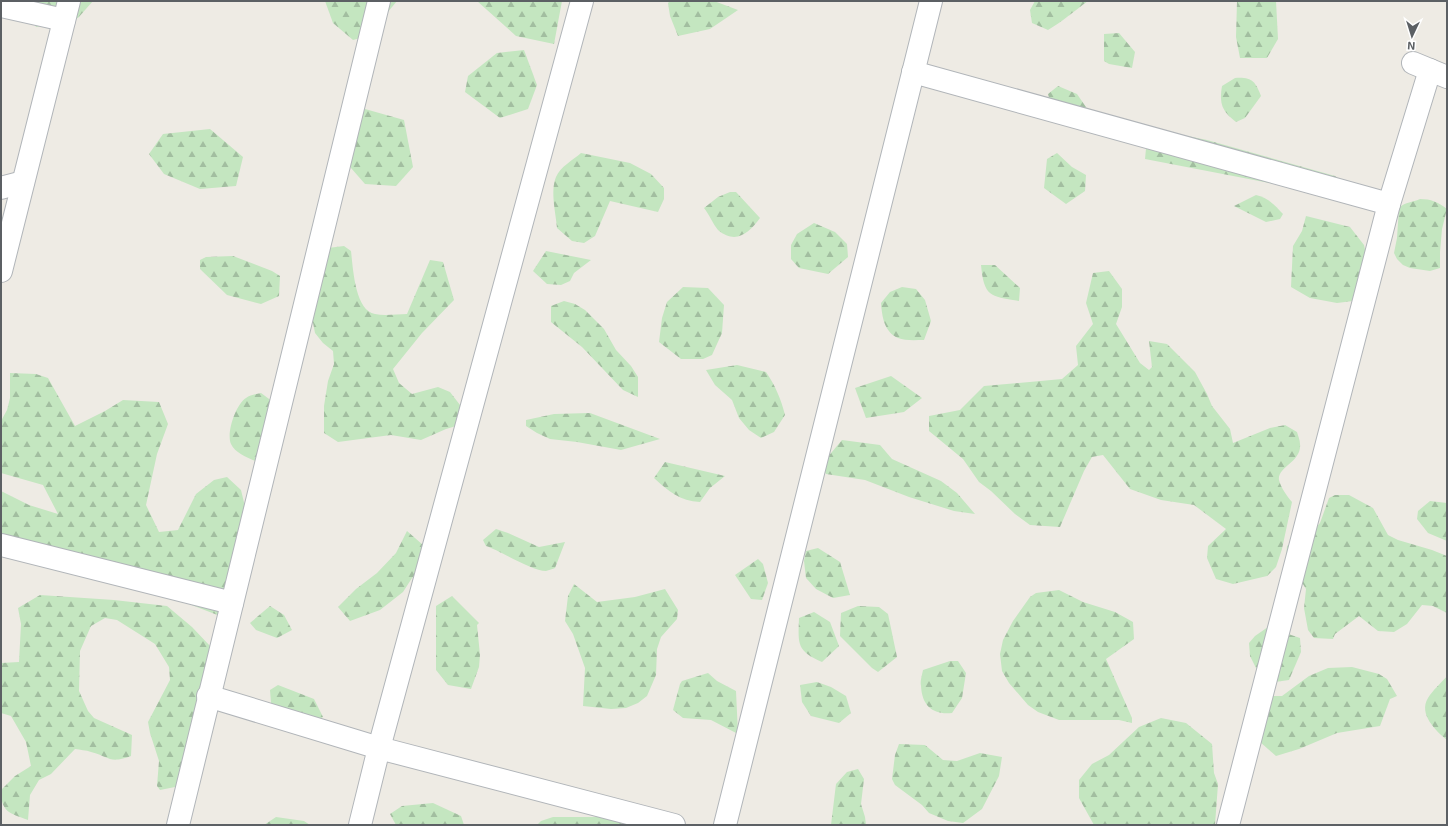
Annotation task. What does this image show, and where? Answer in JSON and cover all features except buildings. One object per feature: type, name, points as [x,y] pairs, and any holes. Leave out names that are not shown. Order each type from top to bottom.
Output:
[{"type":"street","points":[[178,825],[208,696],[379,1]]},
{"type":"street","points":[[360,825],[379,748],[582,1]]},
{"type":"street","points":[[725,825],[912,72],[931,1]]},
{"type":"street","points":[[1,6],[67,11],[1,271]]},
{"type":"street","points":[[1228,825],[1389,204],[1430,70]]},
{"type":"street","points":[[912,72],[1389,204]]},
{"type":"street","points":[[1,188],[23,182]]},
{"type":"street","points":[[1,545],[232,603]]},
{"type":"street","points":[[208,696],[379,748],[674,825]]},
{"type":"green space","points":[[22,1],[93,1],[78,18],[36,27]]},
{"type":"green space","points":[[325,1],[397,1],[368,36],[353,40],[333,23]]},
{"type":"green space","points":[[477,1],[562,1],[554,44],[516,36]]},
{"type":"green space","points":[[670,1],[714,1],[738,10],[710,29],[678,36],[670,16],[668,3]]},
{"type":"green space","points":[[1035,1],[1088,1],[1048,30],[1032,23],[1030,10]]},
{"type":"green space","points":[[1237,1],[1276,1],[1278,39],[1267,58],[1240,58],[1236,37]]},
{"type":"green space","points":[[1119,33],[1135,52],[1132,68],[1109,64],[1104,61],[1104,34]]},
{"type":"green space","points":[[524,50],[537,85],[528,109],[500,118],[465,92],[468,76],[497,53]]},
{"type":"green space","points":[[1235,78],[1249,79],[1255,83],[1261,96],[1245,118],[1236,122],[1227,114],[1221,102],[1222,86]]},
{"type":"green space","points":[[1058,86],[1077,94],[1088,110],[1051,105],[1048,94]]},
{"type":"green space","points":[[358,107],[404,120],[413,167],[396,186],[365,184],[351,168],[349,140]]},
{"type":"green space","points":[[1148,128],[1207,140],[1335,176],[1347,185],[1337,196],[1145,159]]},
{"type":"green space","points":[[210,129],[243,157],[236,186],[200,189],[164,174],[149,154],[163,134]]},
{"type":"green space","points":[[581,153],[630,163],[651,174],[664,188],[664,199],[658,212],[610,201],[595,236],[584,243],[572,241],[557,228],[553,189],[556,177],[560,170]]},
{"type":"green space","points":[[1057,153],[1072,167],[1086,175],[1085,191],[1066,204],[1044,188],[1047,159]]},
{"type":"green space","points":[[730,192],[736,192],[760,218],[747,232],[736,237],[731,237],[718,230],[704,208],[718,197]]},
{"type":"green space","points":[[1256,195],[1271,202],[1283,214],[1280,219],[1266,222],[1234,206]]},
{"type":"green space","points":[[1420,199],[1434,201],[1447,209],[1442,229],[1440,268],[1430,271],[1410,268],[1403,265],[1394,253],[1397,238],[1399,208],[1407,203]]},
{"type":"green space","points":[[1306,216],[1350,227],[1364,245],[1373,286],[1353,301],[1337,303],[1310,298],[1291,287],[1293,246],[1302,231]]},
{"type":"green space","points":[[814,223],[835,232],[847,244],[848,257],[828,274],[799,268],[791,259],[791,245],[797,234]]},
{"type":"green space","points":[[344,246],[351,251],[354,278],[359,297],[368,311],[375,314],[407,314],[430,260],[443,262],[454,300],[422,333],[393,369],[399,383],[412,394],[438,387],[450,392],[460,405],[463,424],[446,429],[421,440],[391,435],[338,442],[324,433],[324,406],[328,381],[334,364],[333,351],[323,343],[315,333],[309,302],[320,249]]},
{"type":"green space","points":[[546,251],[591,260],[574,273],[570,281],[561,285],[547,284],[533,271]]},
{"type":"green space","points":[[233,256],[272,271],[280,276],[279,296],[261,304],[227,295],[200,269],[200,260],[206,257]]},
{"type":"green space","points":[[981,265],[995,265],[1020,288],[1019,301],[1001,298],[990,293],[984,283]]},
{"type":"green space","points":[[1109,271],[1122,289],[1122,307],[1116,324],[1140,363],[1149,370],[1152,367],[1149,341],[1167,344],[1195,372],[1212,406],[1230,429],[1233,443],[1270,428],[1285,425],[1297,432],[1300,442],[1300,450],[1294,460],[1279,475],[1279,480],[1283,489],[1292,502],[1282,549],[1276,567],[1267,576],[1233,584],[1216,579],[1207,558],[1208,546],[1226,529],[1194,505],[1161,500],[1130,489],[1103,455],[1092,457],[1084,471],[1060,527],[1030,525],[1015,514],[991,491],[979,482],[963,459],[929,431],[929,416],[960,410],[984,386],[1062,379],[1078,365],[1076,346],[1093,324],[1086,303],[1093,273]]},
{"type":"green space","points":[[683,287],[708,288],[724,305],[722,333],[712,355],[703,359],[681,359],[659,342],[662,318],[667,302]]},
{"type":"green space","points":[[902,287],[916,289],[925,300],[931,321],[924,340],[901,339],[893,335],[887,328],[882,313],[881,303],[890,292]]},
{"type":"green space","points":[[564,301],[575,304],[585,310],[604,329],[616,350],[631,366],[638,377],[638,397],[623,390],[582,347],[551,322],[551,306]]},
{"type":"green space","points":[[737,365],[766,372],[782,403],[785,415],[774,432],[761,438],[749,430],[739,418],[732,400],[715,385],[706,370]]},
{"type":"green space","points":[[10,373],[36,374],[48,378],[75,426],[123,400],[159,402],[168,424],[157,454],[146,505],[159,532],[178,530],[196,494],[214,480],[227,477],[241,490],[256,552],[220,616],[189,604],[1,553],[1,491],[29,505],[58,514],[43,485],[1,473],[1,421],[7,410],[10,398]]},
{"type":"green space","points":[[891,376],[922,398],[904,412],[866,418],[855,388]]},
{"type":"green space","points":[[261,393],[280,407],[265,465],[246,457],[237,451],[233,448],[230,439],[233,419],[242,401],[248,397]]},
{"type":"green space","points":[[590,413],[660,439],[621,450],[550,439],[526,426],[526,420],[554,414]]},
{"type":"green space","points":[[842,440],[880,445],[892,459],[941,481],[957,493],[975,514],[954,511],[909,497],[865,480],[826,474],[821,465]]},
{"type":"green space","points":[[665,462],[725,476],[710,488],[700,502],[686,500],[664,487],[654,478]]},
{"type":"green space","points":[[1335,495],[1349,495],[1373,508],[1388,535],[1398,540],[1447,556],[1447,613],[1433,606],[1422,605],[1407,624],[1394,632],[1378,631],[1359,616],[1335,634],[1333,639],[1314,638],[1308,630],[1304,608],[1306,589],[1286,560],[1287,546],[1301,534],[1312,532],[1320,523],[1329,498]]},
{"type":"green space","points":[[1430,501],[1447,503],[1447,541],[1428,533],[1417,519],[1418,511]]},
{"type":"green space","points":[[496,529],[539,547],[565,542],[555,568],[546,571],[533,568],[486,546],[483,540]]},
{"type":"green space","points":[[407,531],[423,545],[421,569],[412,578],[403,592],[380,610],[350,621],[338,607],[356,589],[377,573],[396,553]]},
{"type":"green space","points":[[818,548],[840,562],[850,595],[833,598],[816,589],[806,578],[804,561],[806,551]]},
{"type":"green space","points":[[758,559],[763,564],[768,583],[762,600],[751,599],[735,575]]},
{"type":"green space","points":[[574,584],[597,602],[635,597],[665,589],[678,610],[677,619],[661,637],[657,649],[656,675],[647,696],[638,703],[626,708],[611,709],[583,706],[585,668],[573,634],[565,621],[568,596]]},
{"type":"green space","points":[[1059,590],[1083,602],[1115,612],[1133,622],[1134,639],[1106,659],[1132,718],[1132,723],[1119,720],[1059,720],[1038,712],[1028,705],[1009,683],[1002,671],[1000,654],[1003,640],[1013,621],[1030,597],[1036,593]]},
{"type":"green space","points":[[40,595],[114,600],[167,606],[192,627],[211,647],[190,784],[160,790],[157,786],[159,761],[148,722],[170,680],[169,667],[155,644],[117,620],[105,618],[91,626],[80,651],[79,691],[88,711],[94,718],[132,735],[131,756],[114,760],[89,751],[75,749],[51,774],[39,780],[30,795],[28,820],[7,811],[1,797],[1,790],[15,776],[31,766],[26,742],[11,716],[1,713],[1,663],[19,662],[21,624],[18,608]]},
{"type":"green space","points":[[452,596],[479,623],[477,625],[480,655],[479,667],[471,689],[448,685],[436,670],[436,606]]},
{"type":"green space","points":[[270,606],[284,615],[292,630],[277,638],[256,630],[250,623]]},
{"type":"green space","points":[[858,606],[879,607],[888,614],[897,657],[878,672],[872,668],[840,636],[841,613]]},
{"type":"green space","points":[[814,612],[830,622],[839,646],[822,662],[803,650],[799,641],[799,618]]},
{"type":"green space","points":[[1268,627],[1300,638],[1301,652],[1289,680],[1275,682],[1260,676],[1250,656],[1249,643],[1255,636]]},
{"type":"green space","points":[[950,661],[958,661],[966,673],[962,698],[952,713],[934,711],[926,704],[922,693],[921,684],[923,670]]},
{"type":"green space","points":[[1352,667],[1379,674],[1387,679],[1397,696],[1390,699],[1380,726],[1337,733],[1299,749],[1276,756],[1260,742],[1272,696],[1282,696],[1309,676],[1328,668]]},
{"type":"green space","points":[[708,673],[717,681],[736,691],[738,734],[711,720],[683,718],[673,710],[682,681]]},
{"type":"green space","points":[[1447,676],[1447,740],[1430,722],[1425,710],[1425,704],[1435,689]]},
{"type":"green space","points":[[817,682],[831,687],[846,696],[851,713],[839,723],[811,716],[802,702],[800,685]]},
{"type":"green space","points":[[278,685],[314,699],[323,717],[312,724],[280,716],[271,703],[270,690]]},
{"type":"green space","points":[[1161,718],[1186,723],[1212,744],[1214,773],[1218,784],[1215,825],[1094,825],[1079,798],[1079,780],[1092,764],[1109,755],[1139,727]]},
{"type":"green space","points":[[899,744],[925,745],[943,760],[957,761],[980,753],[1002,757],[999,776],[982,809],[963,823],[948,821],[929,813],[922,805],[895,785],[892,779],[895,755]]},
{"type":"green space","points":[[858,769],[864,779],[861,804],[866,825],[831,825],[836,784],[847,772]]},
{"type":"green space","points":[[433,803],[461,816],[464,825],[396,825],[390,814],[402,806]]},
{"type":"green space","points":[[276,817],[304,821],[310,825],[264,825]]},
{"type":"green space","points":[[553,817],[604,817],[626,825],[537,825],[541,821]]}]
